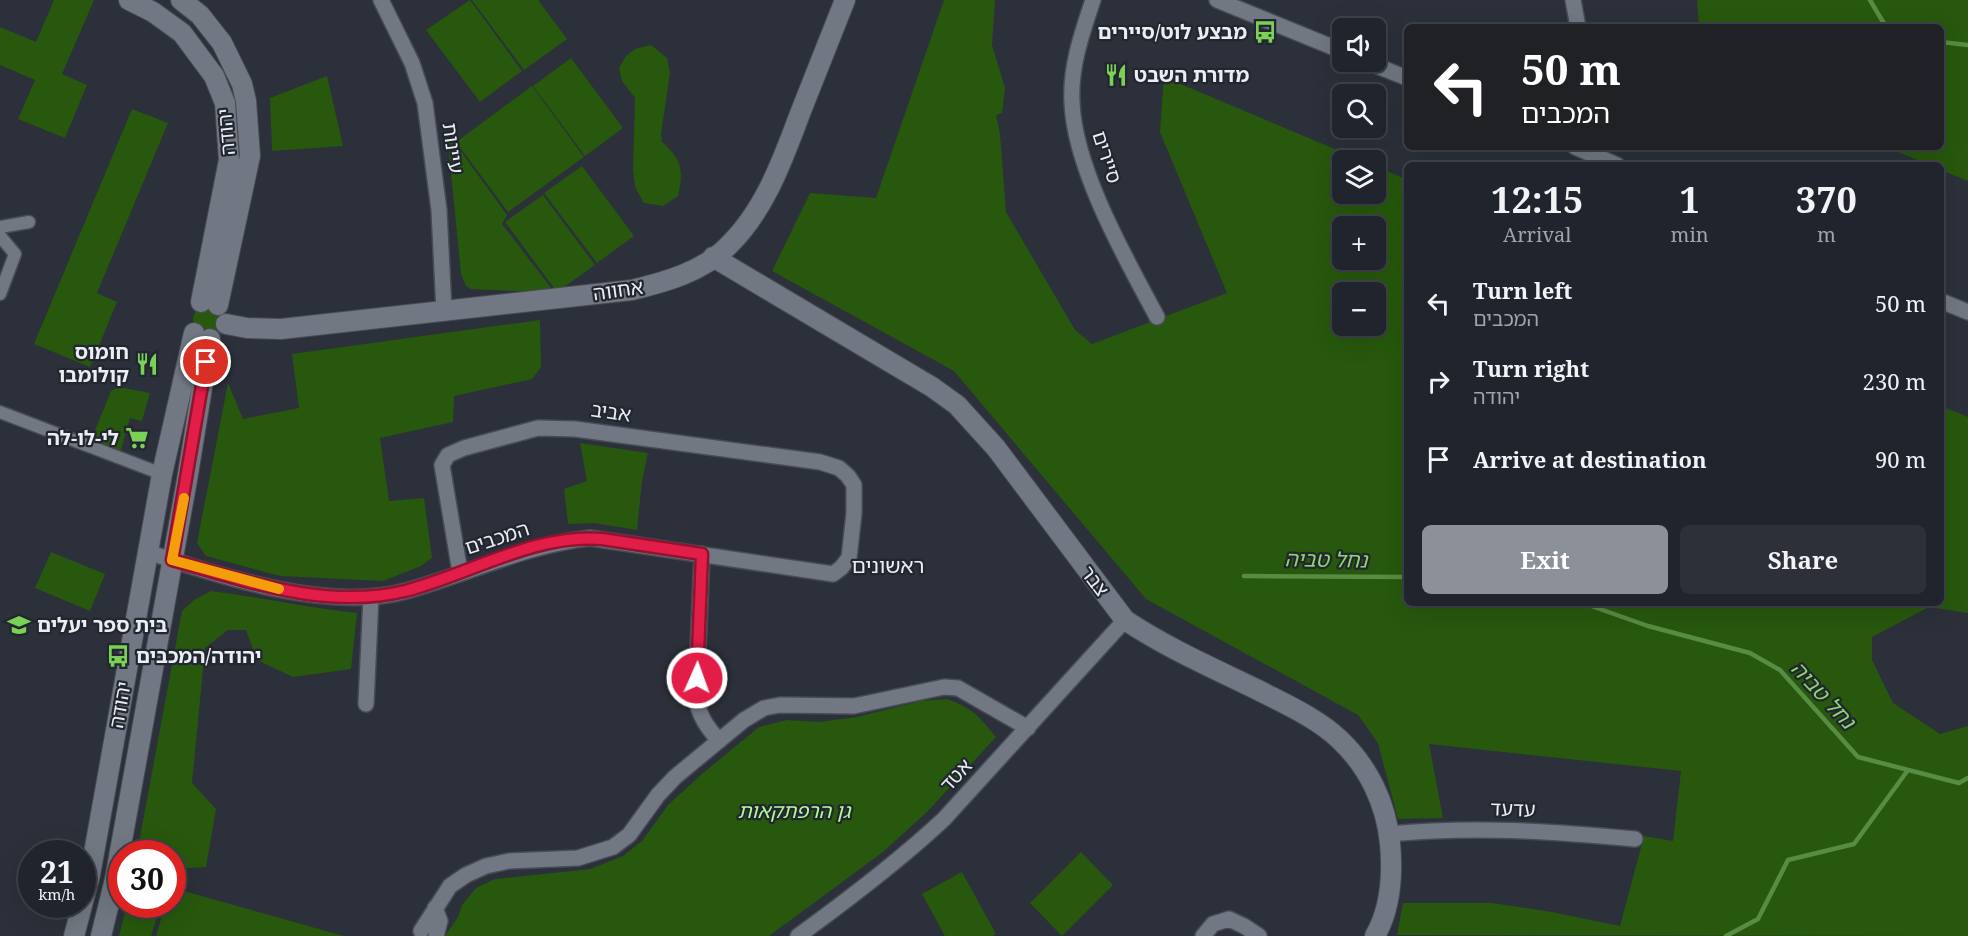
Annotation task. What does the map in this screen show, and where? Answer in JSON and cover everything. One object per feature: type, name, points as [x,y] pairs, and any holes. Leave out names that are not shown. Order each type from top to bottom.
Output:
[{"type":"street","name":"יהודה","points":[[129,0],[153,12],[182,33],[214,76],[225,103],[229,160],[210,304]]},
{"type":"street","name":"יהודה","points":[[181,0],[200,15],[222,43],[242,84],[246,101],[250,156],[210,304]]},
{"type":"street","name":"עיינות","points":[[381,0],[412,63],[425,103],[439,210],[444,311]]},
{"type":"street","name":"אחווה","points":[[226,324],[281,329],[632,290],[666,282],[699,267],[727,248],[768,192],[845,0]]},
{"type":"street","name":"סיירים","points":[[1093,0],[1074,67],[1071,103],[1078,143],[1116,240],[1157,317]]},
{"type":"street","points":[[1217,0],[1332,47]]},
{"type":"street","points":[[1573,0],[1577,24]]},
{"type":"street","points":[[1386,70],[1404,77]]},
{"type":"street","points":[[1582,150],[1610,162]]},
{"type":"street","points":[[0,227],[29,222]]},
{"type":"street","points":[[0,236],[15,254],[0,294]]},
{"type":"street","name":"צבר","points":[[713,257],[932,387],[957,405],[996,448],[1125,620],[1149,636],[1278,700],[1339,738],[1357,758],[1372,781],[1383,808],[1389,834],[1392,864],[1389,901],[1375,936]]},
{"type":"street","points":[[1944,302],[1968,312]]},
{"type":"street","points":[[210,304],[225,313],[226,324],[218,335],[202,336],[190,328],[189,316],[191,310],[210,304]]},
{"type":"street","name":"יהודה","points":[[74,936],[90,875],[162,474],[202,336]]},
{"type":"street","name":"יהודה","points":[[101,936],[115,879],[172,560],[202,336]]},
{"type":"street","points":[[0,412],[162,474]]},
{"type":"street","name":"אביב","points":[[460,572],[442,465],[448,455],[464,448],[538,428],[575,429],[820,462],[839,468],[854,485],[854,513]]},
{"type":"street","name":"המכבים","points":[[148,552],[270,588],[325,595],[371,597],[405,591],[532,548],[590,538],[833,574],[849,558],[854,513]]},
{"type":"street","points":[[702,554],[696,698],[699,712],[707,728],[718,741]]},
{"type":"street","points":[[366,704],[371,597]]},
{"type":"street","name":"אטד","points":[[798,936],[880,876],[944,819],[1125,620]]},
{"type":"street","points":[[421,931],[450,886],[466,875],[486,866],[509,861],[578,858],[613,846],[629,835],[658,795],[675,777],[744,720],[764,708],[780,705],[854,706],[944,687],[958,688],[1028,728]]},
{"type":"street","name":"עדעד","points":[[1389,834],[1440,829],[1487,828],[1635,839]]},
{"type":"street","points":[[435,908],[440,921],[436,936]]},
{"type":"street","points":[[1203,936],[1213,924],[1228,919],[1259,936]]},
{"type":"green space","points":[[54,0],[94,0],[62,74],[87,85],[65,138],[18,119],[35,80],[0,65],[0,27],[36,42]]},
{"type":"green space","points":[[470,0],[522,71],[480,102],[426,30]]},
{"type":"green space","points":[[472,0],[538,0],[567,39],[524,70]]},
{"type":"green space","points":[[944,0],[995,0],[992,45],[1005,88],[1002,113],[996,115],[1000,134],[1006,212],[1075,330],[1092,344],[1227,293],[1160,132],[1164,77],[1337,150],[1332,150],[1332,204],[1386,204],[1386,171],[1404,179],[1404,606],[1944,606],[1944,407],[1968,417],[1968,613],[1929,607],[1872,637],[1872,660],[1893,703],[1940,734],[1968,726],[1968,936],[1397,935],[1403,903],[1492,903],[1620,926],[1644,836],[1673,841],[1681,771],[1429,744],[1443,818],[1398,819],[1378,743],[1358,715],[1146,599],[954,371],[772,271],[810,193],[876,198]]},
{"type":"green space","points":[[1697,0],[1968,0],[1968,181],[1944,171],[1944,162],[1923,162],[1893,150],[1944,150],[1944,24],[1699,24]]},
{"type":"green space","points":[[651,45],[667,58],[670,73],[661,134],[662,142],[674,154],[681,172],[678,196],[663,206],[644,203],[635,187],[633,169],[635,98],[622,81],[619,68],[626,56],[635,49]]},
{"type":"green space","points":[[571,58],[623,128],[585,156],[533,86]]},
{"type":"green space","points":[[327,76],[343,146],[272,151],[270,98]]},
{"type":"green space","points":[[532,86],[584,157],[508,212],[456,142]]},
{"type":"green space","points":[[132,109],[168,123],[97,293],[117,302],[90,367],[34,344]]},
{"type":"green space","points":[[447,132],[507,215],[502,224],[555,293],[471,289],[466,286],[461,274]]},
{"type":"green space","points":[[582,166],[634,236],[597,263],[544,193]]},
{"type":"green space","points":[[543,195],[595,265],[557,292],[505,222]]},
{"type":"green space","points":[[207,306],[217,310],[221,320],[217,330],[207,334],[197,330],[193,320],[197,310]]},
{"type":"green space","points":[[540,320],[541,367],[532,379],[454,396],[453,422],[380,438],[389,501],[424,498],[432,558],[421,566],[383,581],[280,576],[206,556],[197,543],[228,383],[243,419],[299,408],[292,354]]},
{"type":"green space","points":[[119,387],[150,393],[142,421],[130,418],[120,453],[90,443],[111,391]]},
{"type":"green space","points":[[580,443],[648,453],[642,481],[637,530],[594,523],[568,524],[564,489],[587,481]]},
{"type":"green space","points":[[51,552],[105,574],[90,611],[35,588]]},
{"type":"green space","points":[[211,591],[357,613],[351,669],[293,677],[257,660],[246,630],[228,630],[205,648],[192,783],[216,809],[206,867],[186,868],[186,840],[139,840],[182,611],[194,600]]},
{"type":"green space","name":"גן הרפתקאות","points":[[947,699],[975,714],[996,737],[927,812],[883,852],[769,936],[445,936],[458,917],[462,905],[476,888],[495,879],[590,869],[623,856],[642,841],[668,805],[759,727],[787,720],[819,722],[857,717],[921,701]]},
{"type":"green space","points":[[1081,852],[1113,885],[1062,936],[1030,903]]},
{"type":"green space","points":[[962,872],[996,934],[992,936],[945,936],[922,894]]},
{"type":"green space","points":[[186,892],[344,936],[156,936],[161,918],[186,918]]},
{"type":"green space","points":[[124,918],[157,918],[151,936],[119,936]]},
{"type":"waterway","points":[[1870,0],[1884,24]]},
{"type":"waterway","points":[[1944,42],[1968,45]]},
{"type":"waterway","name":"נחל טביה","points":[[1244,576],[1404,577]]},
{"type":"waterway","name":"נחל טביה","points":[[1591,606],[1648,626],[1750,653],[1780,670],[1858,757],[1959,783],[1968,778]]},
{"type":"waterway","points":[[1726,936],[1758,919],[1788,860],[1854,844],[1908,770]]},
{"type":"slow traffic","points":[[184,498],[172,560],[279,589]]},
{"type":"place","name":"מבצע לוט/סיירים","points":[[1265,32]]},
{"type":"place","name":"מדורת השבט","points":[[1116,75]]},
{"type":"place","name":"חומוס קולומבו","points":[[147,364]]},
{"type":"place","name":"לי-לו-לה","points":[[137,438]]},
{"type":"place","name":"בית ספר יעלים","points":[[19,625]]},
{"type":"place","name":"יהודה/המכבים","points":[[118,656]]},
{"type":"district","name":"ראשונים","points":[[888,566]]},
{"type":"route","points":[[206,362],[172,560],[270,588],[335,596],[371,597],[405,591],[532,548],[563,541],[590,538],[614,540],[702,554],[697,678]]}]
